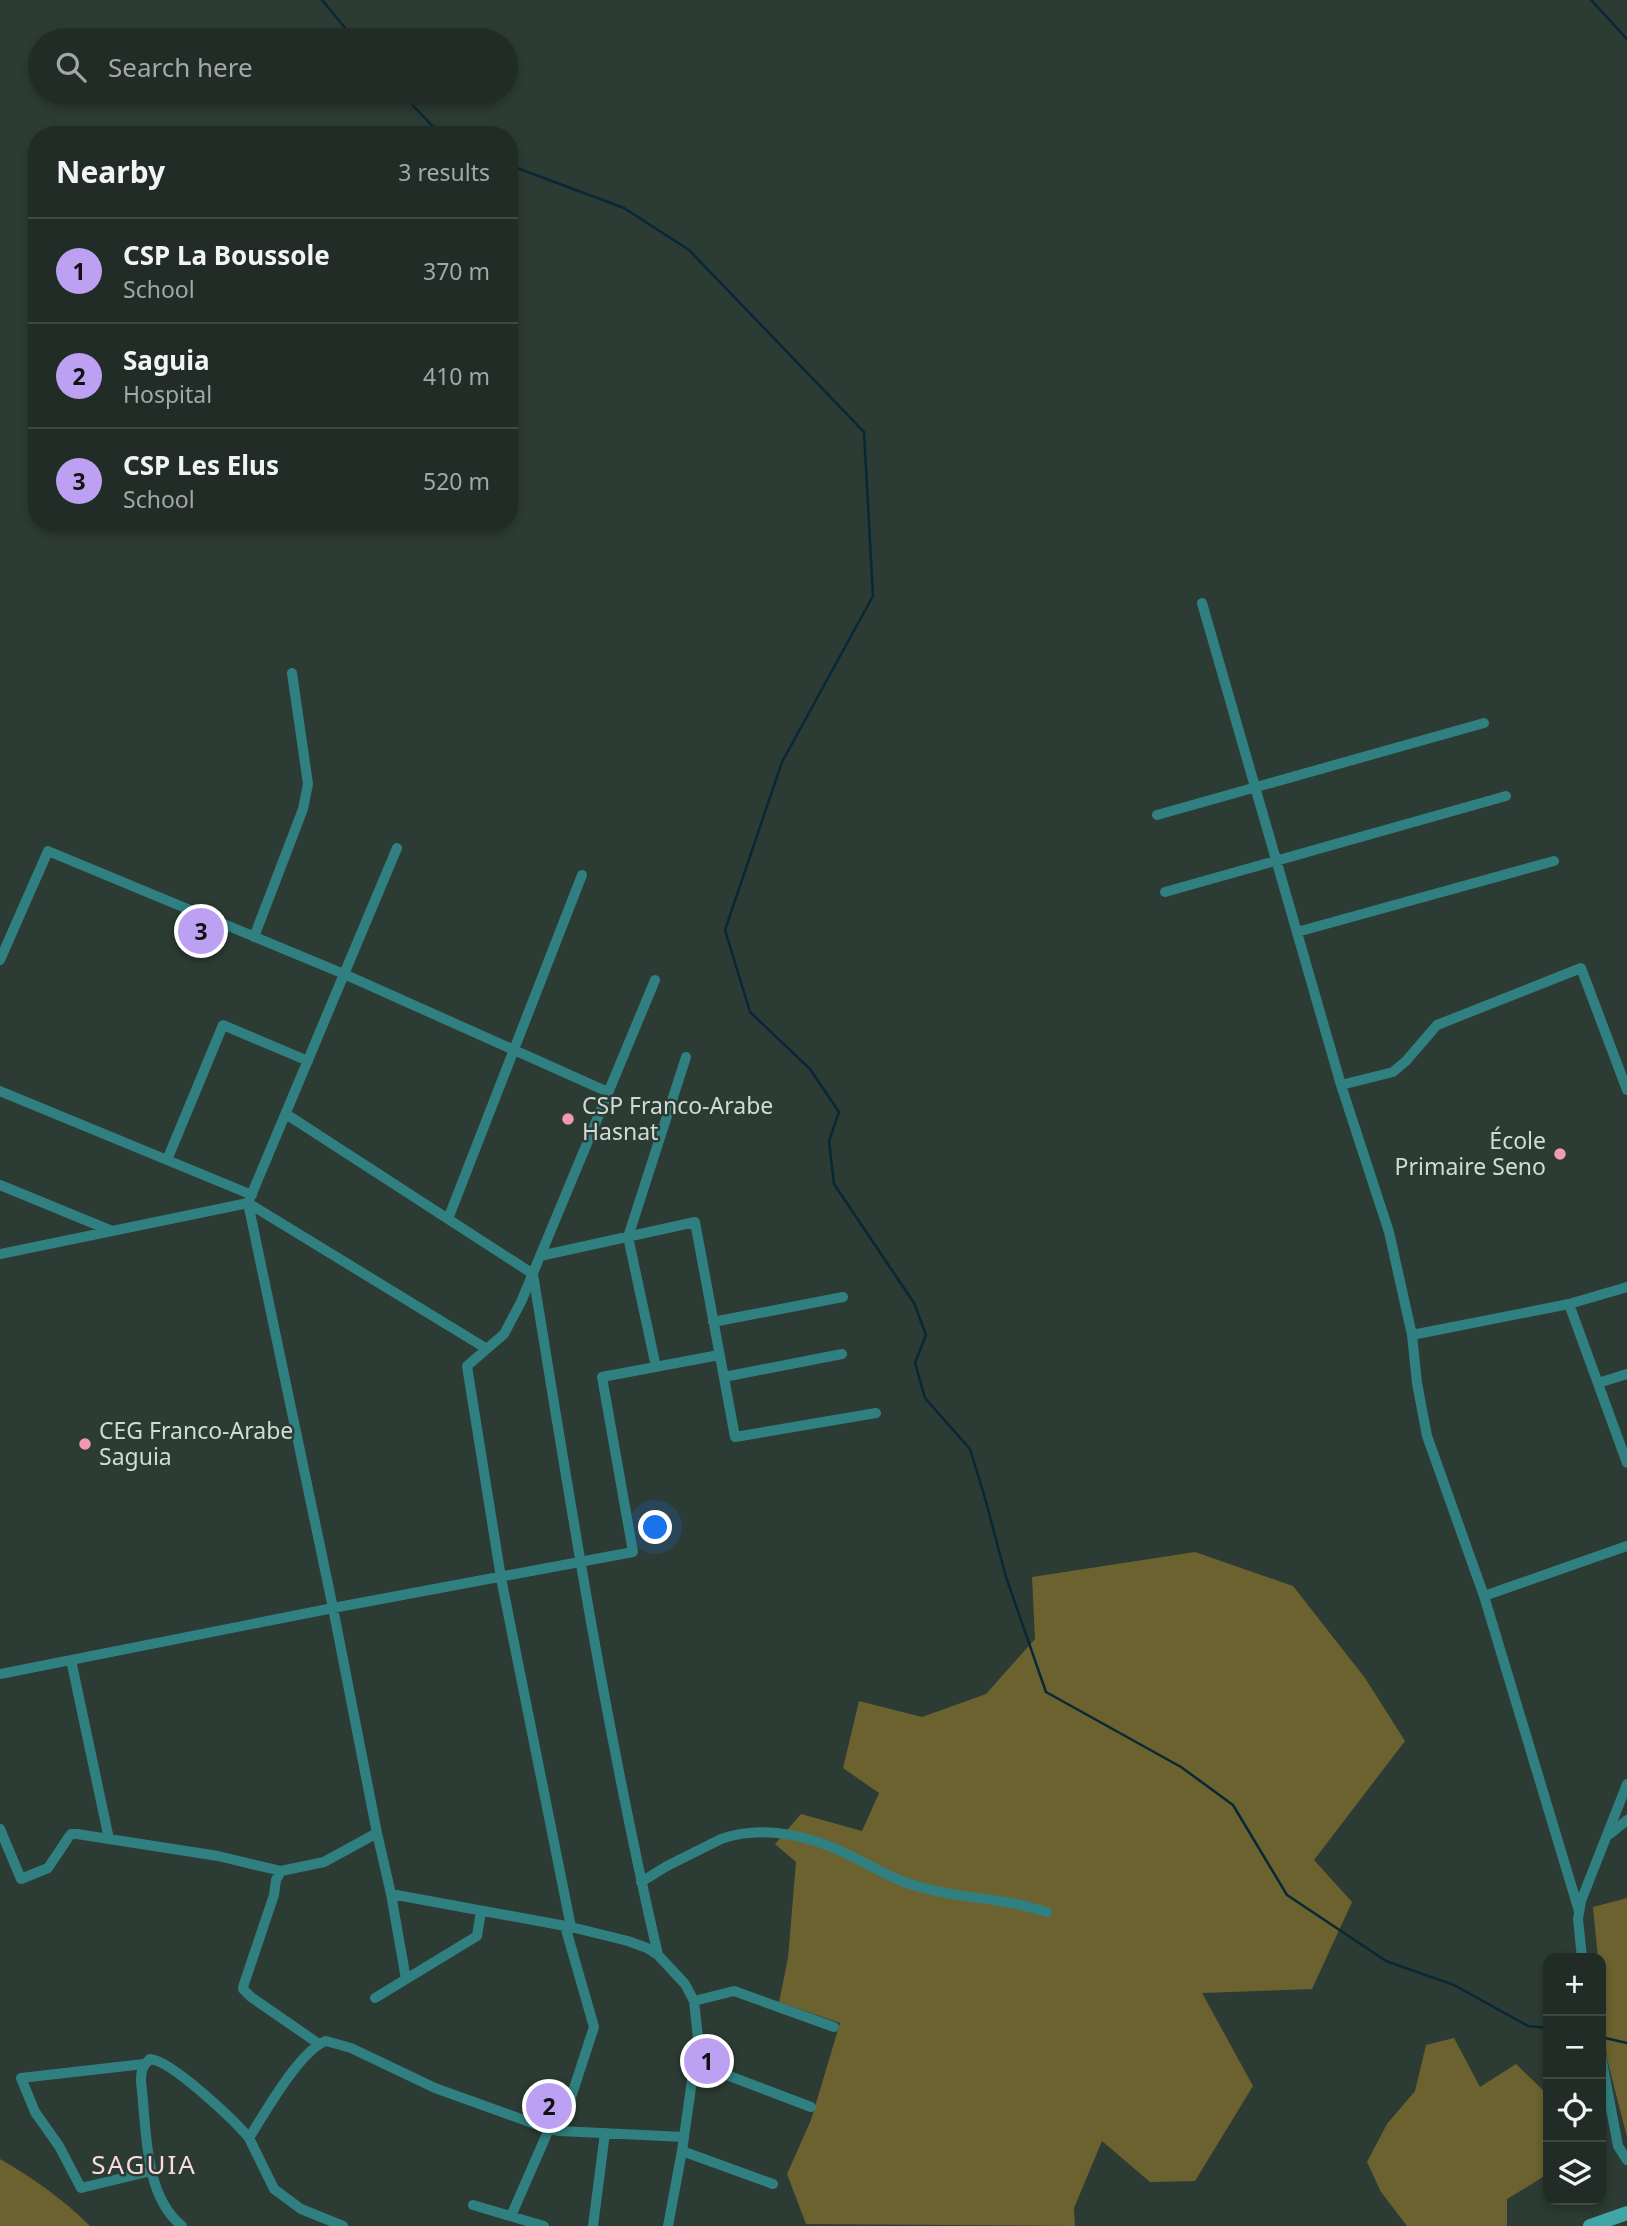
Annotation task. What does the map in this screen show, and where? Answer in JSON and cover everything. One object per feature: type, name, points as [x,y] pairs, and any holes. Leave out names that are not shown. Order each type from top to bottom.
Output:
[{"type":"main road","points":[[1590,2226],[1627,2214]]},
{"type":"street","points":[[1202,603],[1341,1086],[1389,1231],[1412,1335],[1417,1383],[1427,1436],[1484,1597],[1579,1911],[1582,1953]]},
{"type":"street","points":[[254,937],[303,809],[308,784],[292,673]]},
{"type":"street","points":[[1157,815],[1484,723]]},
{"type":"street","points":[[1165,892],[1506,796]]},
{"type":"street","points":[[397,848],[250,1199],[406,1979]]},
{"type":"street","points":[[0,960],[48,851],[344,974],[608,1092]]},
{"type":"street","points":[[1297,932],[1554,861]]},
{"type":"street","points":[[448,1219],[582,876]]},
{"type":"street","points":[[1341,1086],[1393,1072],[1437,1025],[1581,968],[1627,1090]]},
{"type":"street","points":[[511,2216],[554,2130],[594,2027],[568,1927],[501,1577],[467,1366],[504,1334],[521,1302],[654,980]]},
{"type":"street","points":[[167,1160],[223,1025],[308,1061]]},
{"type":"street","points":[[656,1367],[628,1237],[686,1057]]},
{"type":"street","points":[[0,1091],[167,1160],[250,1199],[487,1349]]},
{"type":"street","points":[[286,1114],[533,1274],[580,1562],[641,1882],[658,1955]]},
{"type":"street","points":[[0,1185],[112,1231]]},
{"type":"street","points":[[0,1254],[250,1199]]},
{"type":"street","points":[[540,1256],[695,1222],[735,1437],[876,1413]]},
{"type":"street","points":[[1412,1335],[1569,1304],[1627,1287]]},
{"type":"street","points":[[713,1322],[842,1297]]},
{"type":"street","points":[[1569,1304],[1627,1462]]},
{"type":"street","points":[[0,1674],[633,1552],[602,1377],[719,1354]]},
{"type":"street","points":[[724,1377],[842,1354]]},
{"type":"street","points":[[1598,1383],[1627,1374]]},
{"type":"street","points":[[1484,1597],[1627,1546]]},
{"type":"street","points":[[71,1660],[109,1839]]},
{"type":"street","points":[[1579,1911],[1583,1894],[1627,1784]]},
{"type":"street","points":[[1607,1836],[1627,1820]]},
{"type":"street","points":[[0,1829],[21,1879],[48,1868],[71,1835],[218,1856],[281,1871],[324,1863],[377,1833]]},
{"type":"street","points":[[641,1882],[721,1839],[785,1832],[845,1853],[882,1874],[923,1888],[1047,1912]]},
{"type":"street","points":[[281,1871],[243,1989],[319,2044]]},
{"type":"street","points":[[391,1894],[628,1941],[658,1955],[685,1984],[694,2001],[698,2038],[668,2226]]},
{"type":"street","points":[[375,1998],[477,1936],[481,1911]]},
{"type":"street","points":[[694,2001],[734,1991],[834,2027]]},
{"type":"street","points":[[249,2138],[290,2075],[319,2044],[327,2041],[352,2048],[435,2088],[554,2130],[684,2137]]},
{"type":"street","points":[[182,2226],[164,2205],[152,2178],[141,2082],[141,2070],[150,2059],[156,2059],[169,2067],[196,2088],[249,2138],[274,2189],[301,2209],[342,2226]]},
{"type":"street","points":[[695,2063],[811,2107]]},
{"type":"street","points":[[144,2064],[21,2078],[34,2112],[59,2146],[81,2188],[151,2171]]},
{"type":"street","points":[[1605,2079],[1618,2146],[1627,2160]]},
{"type":"street","points":[[593,2226],[606,2133]]},
{"type":"street","points":[[682,2151],[773,2184]]},
{"type":"street","points":[[473,2205],[544,2226]]},
{"type":"shaded area","points":[[1195,1552],[1293,1586],[1365,1678],[1405,1741],[1314,1860],[1352,1902],[1312,1989],[1202,1993],[1253,2086],[1195,2181],[1150,2182],[1102,2141],[1074,2208],[1075,2226],[806,2224],[787,2174],[811,2120],[840,2023],[779,2002],[788,1958],[796,1862],[775,1844],[801,1814],[862,1831],[879,1793],[843,1768],[859,1701],[922,1717],[986,1694],[1035,1639],[1032,1577]]},
{"type":"shaded area","points":[[1627,1898],[1627,2137],[1607,2059],[1606,1953],[1598,1953],[1593,1907]]},
{"type":"shaded area","points":[[1454,2038],[1480,2087],[1516,2064],[1543,2090],[1543,2177],[1507,2199],[1507,2226],[1407,2226],[1381,2192],[1367,2162],[1387,2124],[1415,2091],[1426,2045]]},
{"type":"shaded area","points":[[0,2159],[47,2190],[90,2226],[0,2226]]},
{"type":"waterway","points":[[322,0],[345,28]]},
{"type":"waterway","points":[[1591,0],[1627,39]]},
{"type":"waterway","points":[[412,105],[432,126]]},
{"type":"waterway","points":[[518,168],[624,208],[689,250],[864,432],[873,596],[782,762],[725,930],[750,1012],[810,1069],[839,1112],[829,1141],[834,1184],[914,1303],[926,1335],[915,1363],[925,1398],[970,1449],[1006,1577],[1046,1692],[1181,1767],[1233,1805],[1287,1895],[1386,1961],[1454,1985],[1528,2026],[1543,2028]]},
{"type":"waterway","points":[[1606,2038],[1627,2043]]},
{"type":"place","name":"CSP Les Elus","points":[[201,931]]},
{"type":"place","name":"CSP Franco-Arabe Hasnat","points":[[568,1119]]},
{"type":"place","name":"École Primaire Seno","points":[[1560,1154]]},
{"type":"place","name":"CEG Franco-Arabe Saguia","points":[[85,1444]]},
{"type":"place","name":"CSP La Boussole","points":[[707,2061]]},
{"type":"place","name":"Saguia","points":[[549,2106]]},
{"type":"district","name":"SAGUIA","points":[[144,2165]]}]
